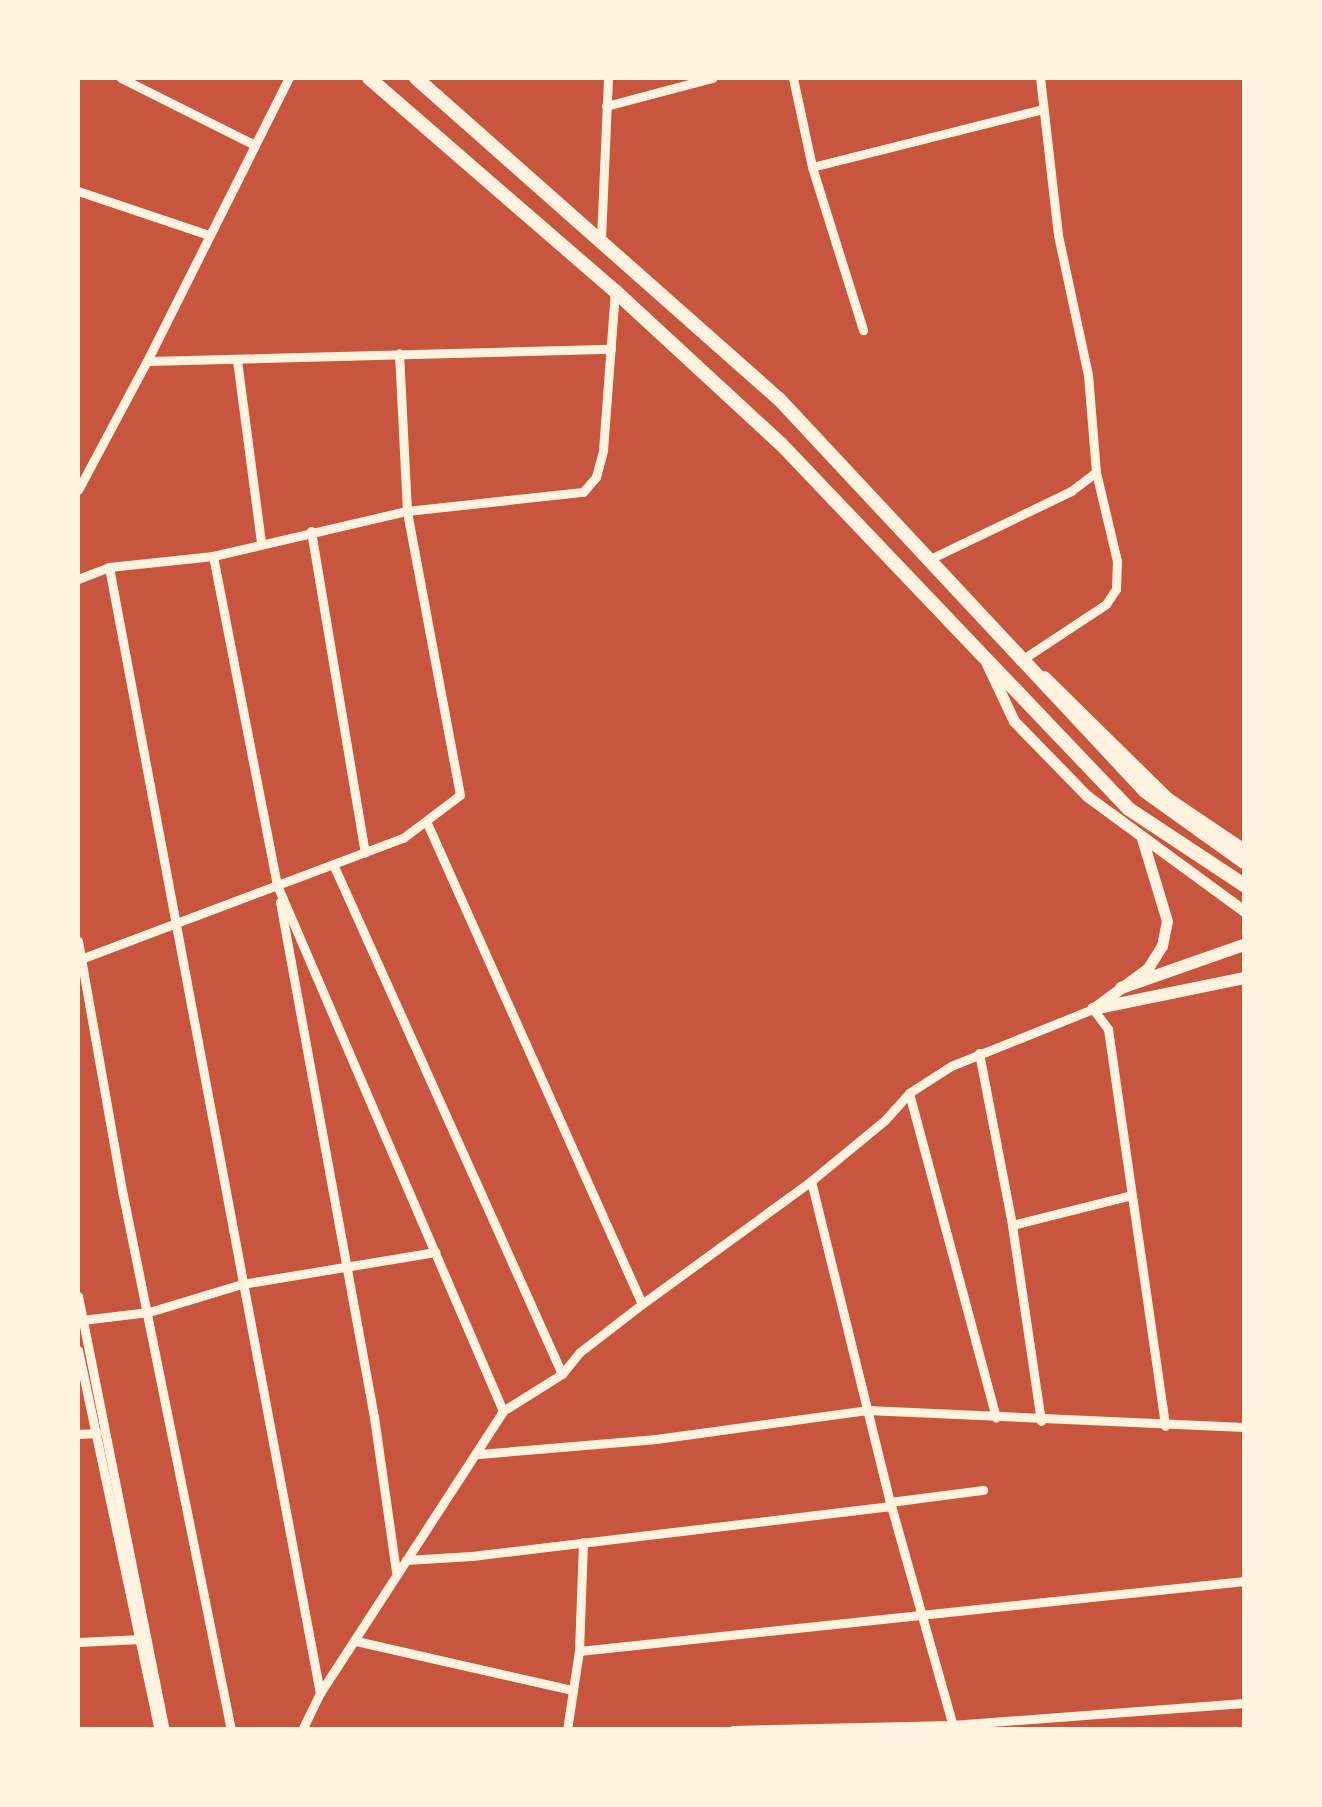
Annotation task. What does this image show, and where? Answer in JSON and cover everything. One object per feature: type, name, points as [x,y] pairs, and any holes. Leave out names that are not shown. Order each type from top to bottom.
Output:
[{"type":"highway","points":[[370,78],[615,291],[781,444],[1129,809],[1244,885]]},
{"type":"highway","points":[[416,78],[779,399],[1145,791],[1244,862]]},
{"type":"main road","points":[[1121,988],[1244,945]]},
{"type":"main road","points":[[1093,1009],[1244,978]]},
{"type":"street","points":[[121,78],[255,145]]},
{"type":"street","points":[[78,490],[148,361],[289,78]]},
{"type":"street","points":[[601,239],[608,78]]},
{"type":"street","points":[[606,106],[712,78]]},
{"type":"street","points":[[792,78],[812,167],[864,330]]},
{"type":"street","points":[[1040,78],[1058,235],[1086,360],[1096,472],[1116,561],[1116,590],[1106,604],[1020,661],[1056,684],[1167,797],[1244,848]]},
{"type":"street","points":[[812,167],[1043,109]]},
{"type":"street","points":[[78,191],[209,235]]},
{"type":"street","points":[[78,579],[109,567],[212,556],[407,511],[583,492],[596,477],[603,450],[615,291]]},
{"type":"street","points":[[148,361],[611,349]]},
{"type":"street","points":[[79,960],[365,852],[427,823],[460,795],[407,511],[399,353]]},
{"type":"street","points":[[237,360],[261,542]]},
{"type":"street","points":[[930,559],[1071,491],[1096,472]]},
{"type":"street","points":[[311,531],[365,852]]},
{"type":"street","points":[[212,556],[277,886],[396,1574]]},
{"type":"street","points":[[109,567],[320,1692]]},
{"type":"street","points":[[981,652],[1014,721],[1087,796],[1244,911]]},
{"type":"street","points":[[427,823],[642,1304]]},
{"type":"street","points":[[302,1730],[320,1692],[479,1454],[503,1411],[562,1374],[580,1352],[811,1181],[885,1120],[909,1093],[979,1053],[1093,1009],[1148,968],[1162,946],[1167,921],[1142,838]]},
{"type":"street","points":[[333,864],[562,1374]]},
{"type":"street","points":[[277,886],[503,1411]]},
{"type":"street","points":[[78,941],[231,1730]]},
{"type":"street","points":[[1093,1009],[1108,1029],[1165,1426]]},
{"type":"street","points":[[979,1053],[1012,1225],[1041,1422]]},
{"type":"street","points":[[909,1093],[996,1418]]},
{"type":"street","points":[[811,1181],[890,1504],[953,1727]]},
{"type":"street","points":[[1012,1225],[1130,1195]]},
{"type":"street","points":[[82,1320],[149,1312],[242,1284],[435,1252]]},
{"type":"street","points":[[78,1296],[162,1730]]},
{"type":"street","points":[[78,1350],[162,1730]]},
{"type":"street","points":[[479,1454],[656,1440],[867,1410],[1041,1422],[1244,1427]]},
{"type":"street","points":[[78,1434],[97,1432]]},
{"type":"street","points":[[406,1560],[583,1542],[983,1490]]},
{"type":"street","points":[[567,1730],[579,1651],[583,1542]]},
{"type":"street","points":[[579,1651],[1244,1581]]},
{"type":"street","points":[[78,1642],[141,1639]]},
{"type":"street","points":[[356,1641],[572,1690]]},
{"type":"street","points":[[733,1730],[953,1727],[1244,1704]]}]
